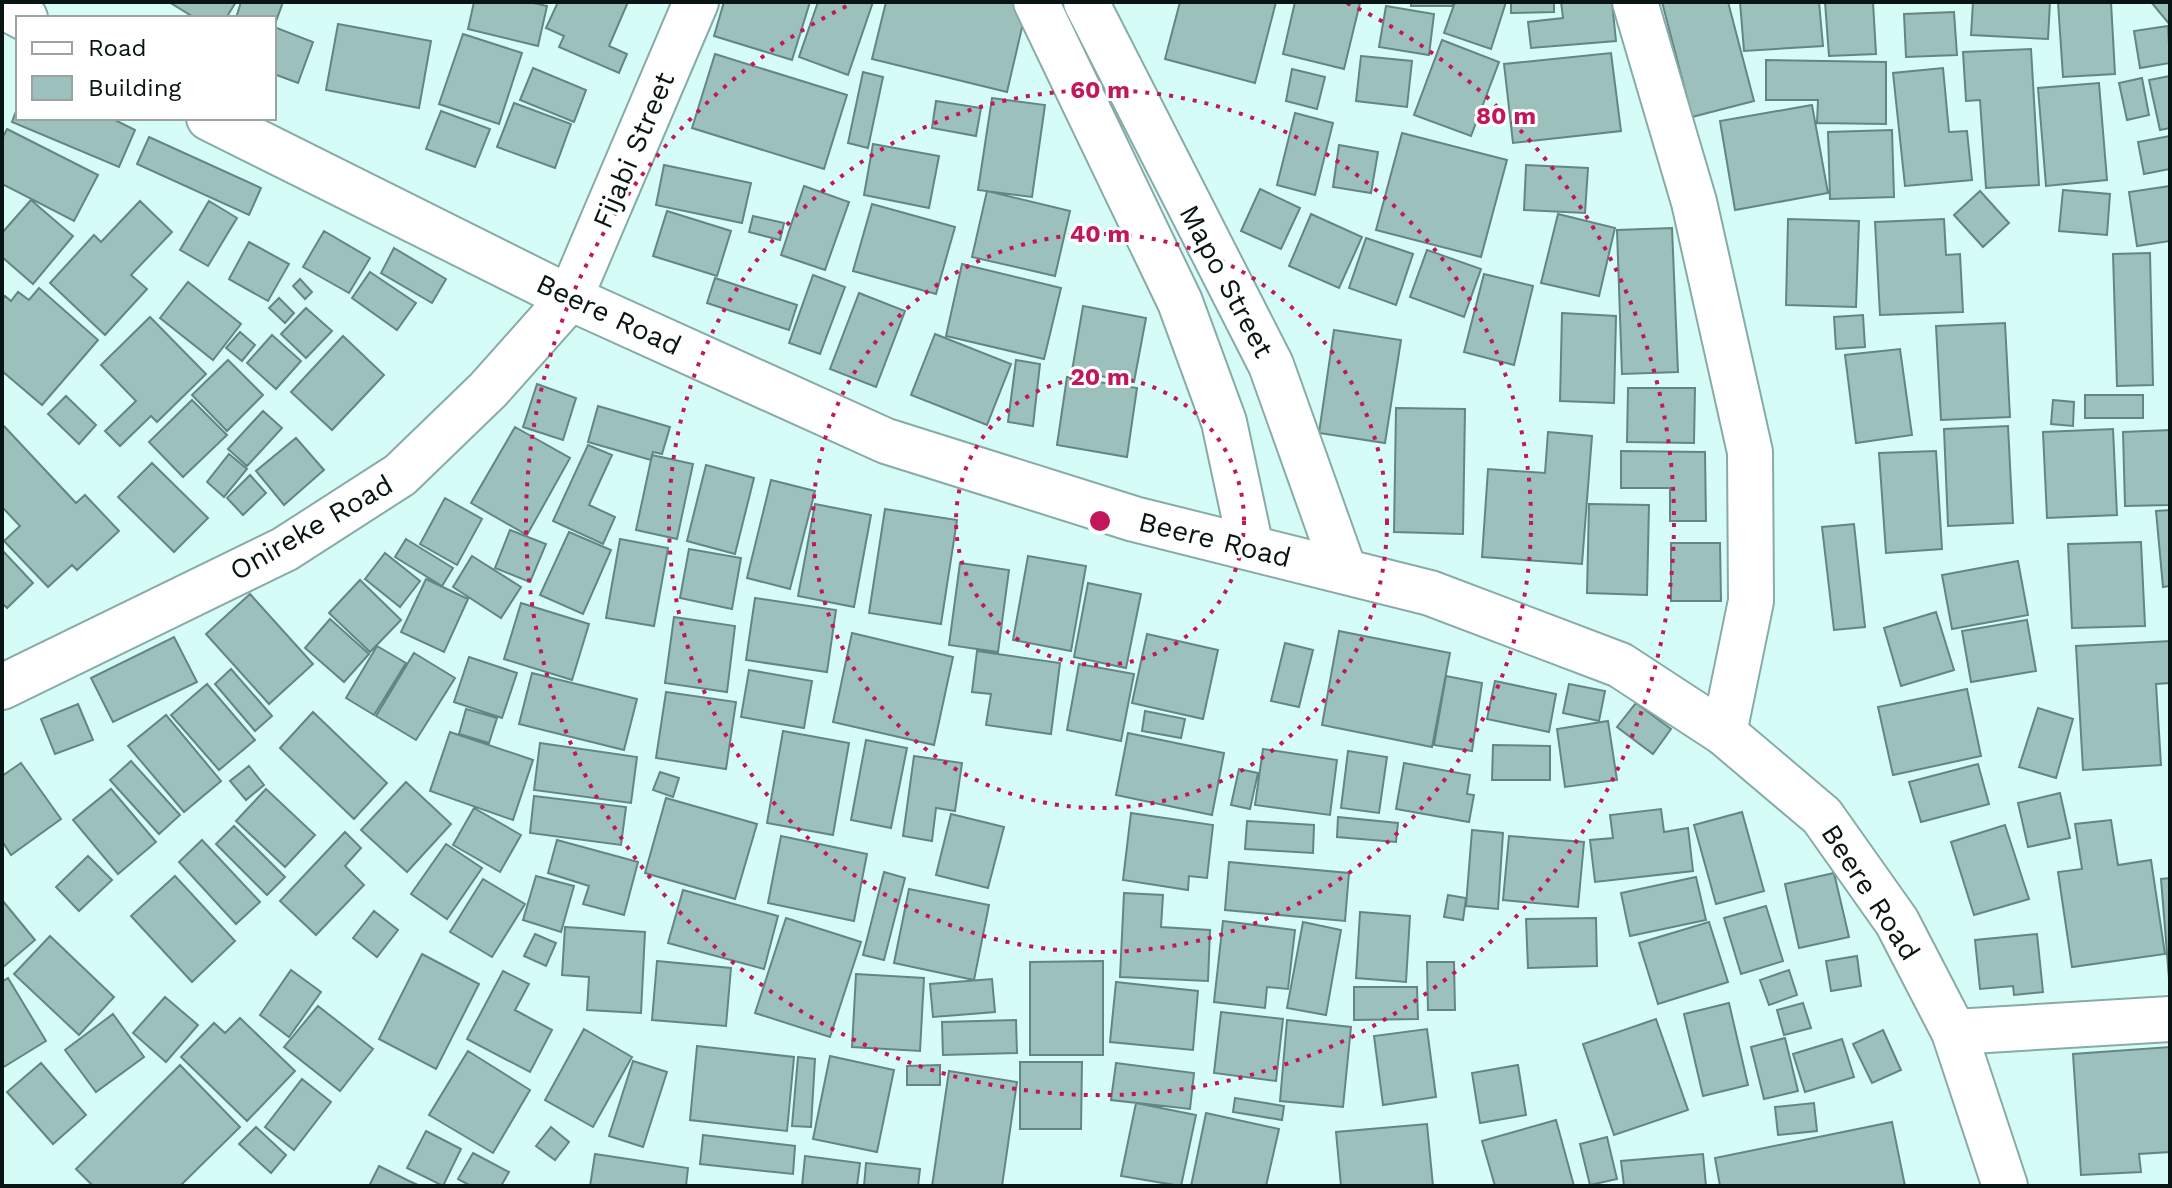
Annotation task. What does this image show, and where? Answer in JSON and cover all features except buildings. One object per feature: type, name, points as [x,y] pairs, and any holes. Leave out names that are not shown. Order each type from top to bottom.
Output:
[{"type":"main road","name":"Fijabi Street","points":[[570,298],[696,2]]},
{"type":"main road","name":"Mapo Street","points":[[1036,2],[1180,302],[1224,422],[1251,548]]},
{"type":"main road","name":"Mapo Street","points":[[1086,2],[1271,365],[1344,570]]},
{"type":"main road","points":[[1635,2],[1694,202],[1750,452],[1751,601],[1724,733]]},
{"type":"main road","points":[[2,6],[21,16]]},
{"type":"main road","name":"Beere Road","points":[[213,120],[570,298],[886,441],[1134,519],[1430,593],[1620,665],[1724,733],[1822,816],[1897,922],[1954,1032],[2002,1177]]},
{"type":"main road","name":"Onireke Road","points":[[2,687],[285,549],[400,475],[488,390],[570,298]]},
{"type":"main road","points":[[1954,1032],[2170,1019]]}]
